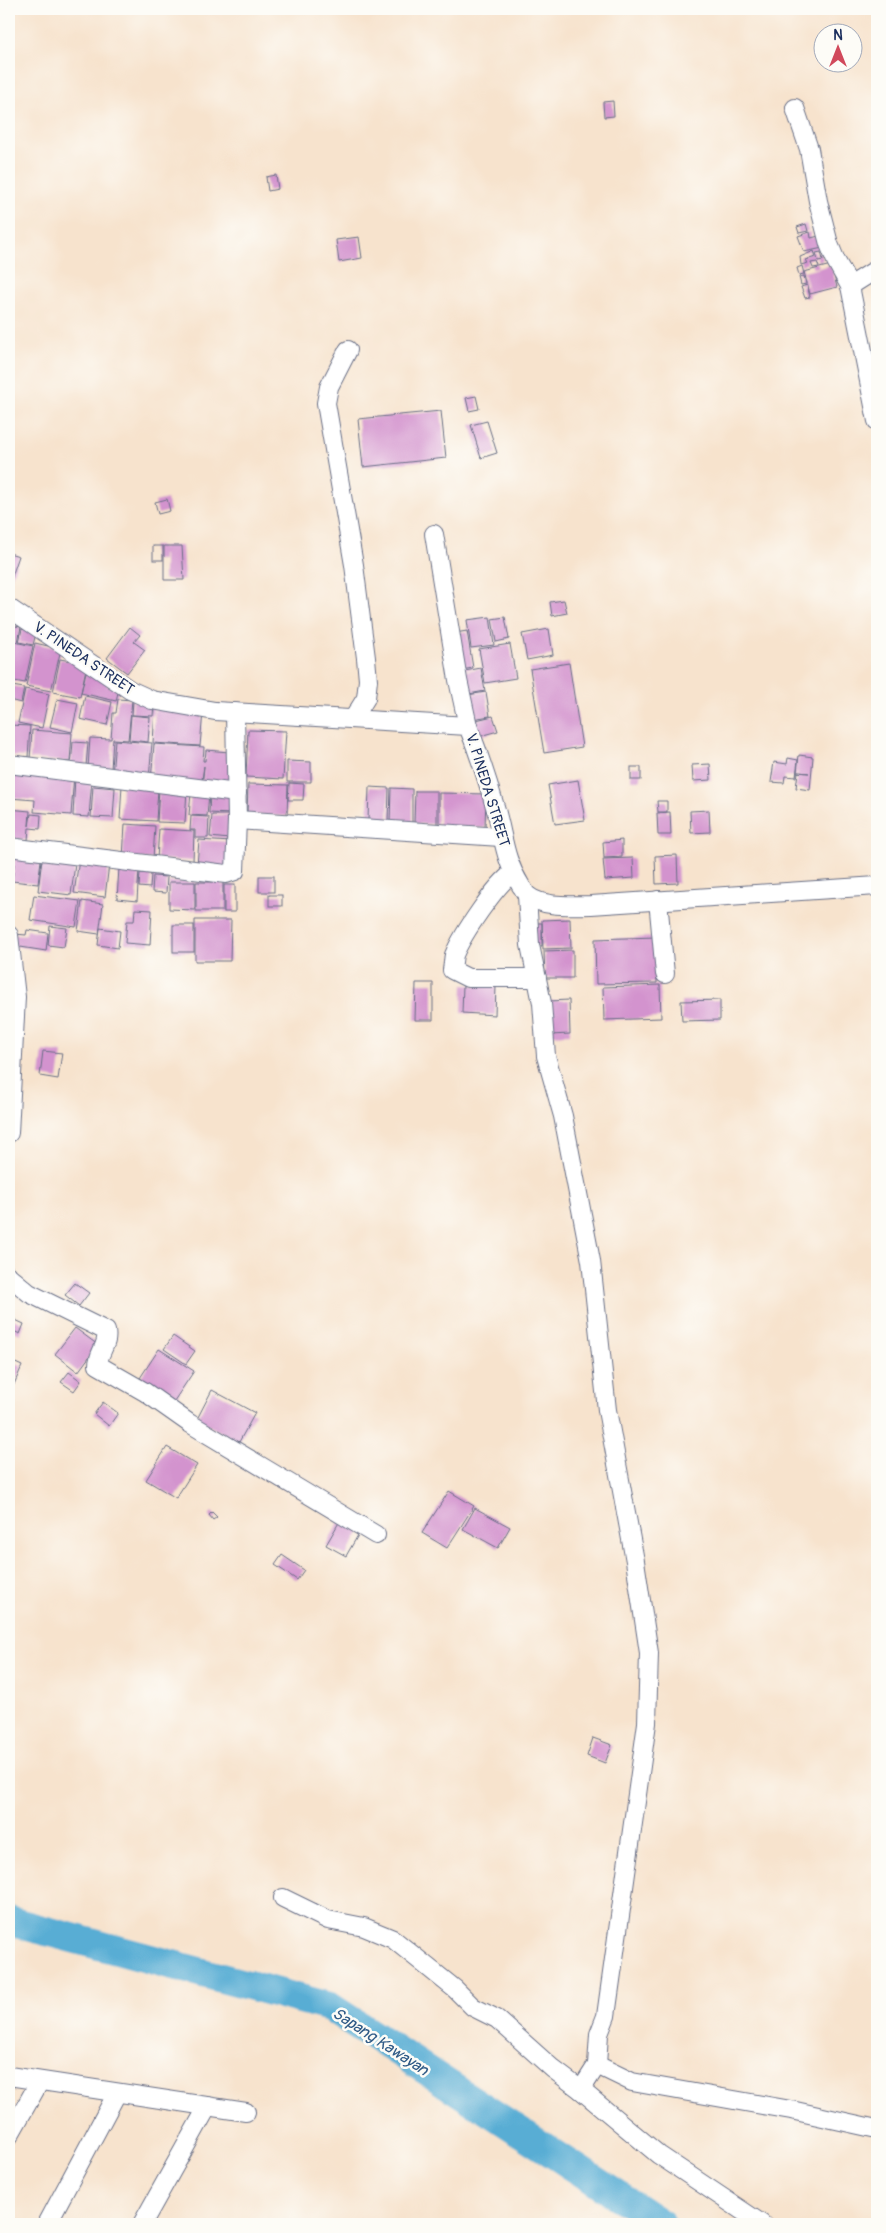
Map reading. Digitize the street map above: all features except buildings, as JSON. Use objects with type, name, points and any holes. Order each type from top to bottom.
[{"type":"street","points":[[795,108],[809,149],[818,201],[829,244],[850,286],[877,422]]},
{"type":"street","points":[[850,286],[877,269]]},
{"type":"street","points":[[348,350],[329,387],[326,403],[354,565],[366,658],[366,698],[353,720]]},
{"type":"street","points":[[434,534],[458,680],[468,726]]},
{"type":"street","name":"V. PINEDA STREET","points":[[9,608],[130,690],[152,700],[197,708],[236,712],[468,726],[495,805],[501,838],[513,873],[527,895]]},
{"type":"street","points":[[9,848],[226,874],[236,870],[236,712]]},
{"type":"street","points":[[9,764],[237,794]]},
{"type":"street","points":[[237,820],[501,838]]},
{"type":"street","points":[[513,873],[506,877],[485,903],[454,955],[452,970],[468,978],[537,978]]},
{"type":"street","points":[[581,2090],[597,2065],[597,2046],[606,2016],[647,1722],[648,1653],[635,1561],[607,1410],[591,1261],[564,1116],[546,1056],[542,1003],[530,945],[527,895],[545,902],[564,905],[877,886]]},
{"type":"street","points":[[658,900],[665,974]]},
{"type":"street","points":[[9,934],[16,998],[9,1133]]},
{"type":"street","points":[[9,1276],[29,1293],[106,1331],[108,1339],[98,1359],[98,1365],[145,1392],[189,1423],[376,1535]]},
{"type":"street","points":[[283,1898],[328,1920],[364,1927],[393,1939],[455,1989],[474,2007],[497,2019],[553,2069],[581,2090],[659,2156],[762,2224]]},
{"type":"street","points":[[597,2065],[632,2082],[791,2110],[877,2129]]},
{"type":"street","points":[[9,2076],[246,2112]]},
{"type":"street","points":[[9,2136],[40,2081]]},
{"type":"street","points":[[47,2224],[117,2092]]},
{"type":"street","points":[[142,2224],[208,2106]]},
{"type":"waterway","name":"Sapang Kawayan","points":[[9,1921],[330,2007],[661,2224]]}]
